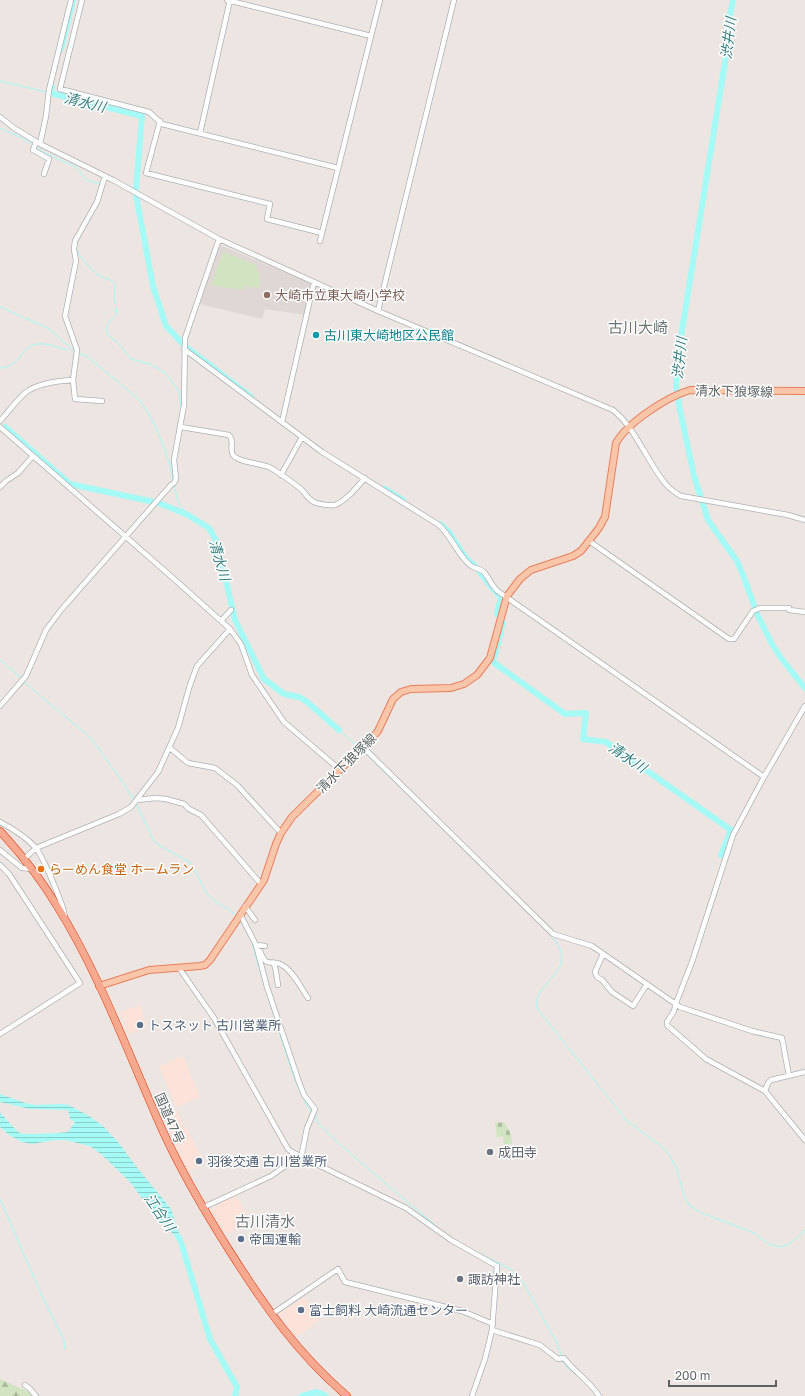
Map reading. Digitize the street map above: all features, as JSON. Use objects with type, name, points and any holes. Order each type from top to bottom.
[{"type":"highway","name":"国道47号","points":[[0,831],[32,869],[57,905],[78,942],[99,986],[167,1141],[202,1208],[272,1314],[310,1362],[346,1396]]},
{"type":"main road","name":"清水下狼塚線","points":[[99,986],[148,970],[200,966],[210,960],[245,906],[264,880],[272,854],[281,833],[295,813],[378,731],[393,699],[401,692],[411,688],[451,688],[464,684],[477,675],[490,658],[506,596],[520,579],[526,573],[577,554],[589,541],[599,528],[604,517],[616,443],[642,416],[678,395],[696,389],[805,391]]},
{"type":"street","points":[[44,174],[49,159],[34,150],[46,116],[49,90],[71,0]]},
{"type":"street","points":[[82,0],[60,89],[150,112],[162,124],[338,168]]},
{"type":"street","points":[[200,133],[229,0],[371,36]]},
{"type":"street","points":[[320,241],[380,0]]},
{"type":"street","points":[[378,311],[454,0]]},
{"type":"street","points":[[0,117],[36,145],[103,181],[219,239],[378,311],[606,407],[618,414],[629,428],[666,485],[681,496],[788,515],[805,520]]},
{"type":"street","points":[[160,121],[146,173],[270,204],[267,219],[322,233]]},
{"type":"street","points":[[102,401],[75,399],[72,380],[77,352],[64,316],[76,261],[73,246],[74,241],[97,202],[103,181]]},
{"type":"street","points":[[0,706],[26,676],[46,630],[61,610],[176,479],[174,460],[184,405],[185,338],[219,239]]},
{"type":"street","points":[[282,422],[314,282]]},
{"type":"street","points":[[184,349],[322,452],[439,525],[471,566],[482,570],[496,589],[764,777]]},
{"type":"street","points":[[0,420],[30,389],[37,386],[72,380]]},
{"type":"street","points":[[0,427],[126,536],[230,629],[240,644],[252,675],[284,722],[340,769]]},
{"type":"street","points":[[181,427],[229,435],[232,440],[232,453],[235,457],[249,463],[267,466],[301,489],[313,502],[333,505],[350,494],[364,478]]},
{"type":"street","points":[[281,475],[302,437]]},
{"type":"street","points":[[0,487],[18,473],[33,456]]},
{"type":"street","points":[[589,541],[729,639],[734,639],[753,611],[758,608],[789,608],[789,610],[805,612]]},
{"type":"street","points":[[222,621],[231,610]]},
{"type":"street","points":[[24,859],[36,848],[119,814],[131,807],[136,802],[158,772],[170,748],[178,728],[188,688],[197,666],[230,629]]},
{"type":"street","points":[[805,706],[733,835],[704,927],[674,1011],[666,1022],[668,1026],[706,1059],[764,1091],[805,1140]]},
{"type":"street","points":[[170,748],[188,763],[215,768],[237,785],[281,833]]},
{"type":"street","points":[[361,749],[553,934],[592,946],[680,1007],[752,1031],[782,1038],[788,1076]]},
{"type":"street","points":[[136,802],[156,798],[166,799],[184,804],[188,809],[201,815],[261,884]]},
{"type":"street","points":[[0,822],[21,834],[36,848],[63,906],[66,921]]},
{"type":"street","points":[[0,850],[22,868],[32,869]]},
{"type":"street","points":[[0,865],[9,874],[80,981],[77,986],[0,1034]]},
{"type":"street","points":[[245,906],[255,920]]},
{"type":"street","points":[[239,916],[266,962],[284,966],[308,998]]},
{"type":"street","points":[[256,945],[265,946]]},
{"type":"street","points":[[256,945],[267,987],[299,1082],[304,1095],[315,1109],[307,1128],[301,1158]]},
{"type":"street","points":[[603,954],[595,975],[605,983],[612,992],[633,1006],[647,984]]},
{"type":"street","points":[[274,963],[278,985]]},
{"type":"street","points":[[179,968],[214,1018],[288,1148],[295,1155],[406,1208],[451,1240],[497,1266],[492,1330],[486,1356],[472,1396]]},
{"type":"street","points":[[764,1091],[770,1082],[805,1072]]},
{"type":"street","points":[[202,1208],[271,1176],[285,1166],[301,1158]]},
{"type":"street","points":[[272,1314],[338,1269],[345,1282],[462,1311],[492,1324]]},
{"type":"street","points":[[492,1330],[540,1346],[558,1359],[564,1358],[571,1367],[591,1385],[599,1396]]},
{"type":"street","points":[[25,1385],[30,1388],[36,1396]]},
{"type":"shaded area","name":"大崎市立東大崎小学校","points":[[220,245],[311,284],[306,315],[265,309],[262,319],[199,304]]},
{"type":"shaded area","points":[[140,1005],[147,1027],[128,1034],[120,1012]]},
{"type":"shaded area","points":[[183,1056],[200,1097],[176,1107],[159,1066]]},
{"type":"shaded area","points":[[176,1110],[205,1163],[188,1172],[162,1116]]},
{"type":"shaded area","points":[[234,1194],[251,1219],[227,1235],[210,1210]]},
{"type":"shaded area","points":[[304,1297],[320,1320],[296,1337],[279,1314]]},
{"type":"green space","points":[[223,252],[256,265],[260,279],[259,288],[244,286],[242,290],[211,285]]},
{"type":"green space","points":[[504,1122],[511,1134],[512,1144],[504,1145],[503,1136],[497,1137],[495,1123]]},
{"type":"green space","points":[[0,1379],[37,1396],[0,1396]]},
{"type":"water","points":[[0,1094],[25,1103],[36,1105],[69,1105],[103,1126],[119,1143],[171,1209],[183,1245],[151,1210],[130,1182],[93,1148],[65,1140],[55,1140],[32,1144],[22,1142],[9,1135],[0,1127],[0,1112],[12,1126],[23,1134],[67,1132],[75,1122],[70,1119],[68,1110],[30,1109],[0,1102]]},
{"type":"waterway","name":"清水川","points":[[61,49],[73,0]]},
{"type":"waterway","name":"渋井川","points":[[733,0],[728,25],[726,56],[676,368],[676,386],[694,476],[708,520],[737,561],[758,616],[772,644],[781,658],[805,688]]},
{"type":"waterway","points":[[0,81],[46,92]]},
{"type":"waterway","name":"清水川","points":[[52,87],[50,93],[142,116],[136,189]]},
{"type":"waterway","points":[[0,128],[33,145]]},
{"type":"waterway","points":[[36,147],[43,152],[76,167],[89,181],[101,184]]},
{"type":"waterway","name":"清水川","points":[[136,195],[153,286],[166,326],[182,343]]},
{"type":"waterway","points":[[77,242],[101,197]]},
{"type":"waterway","points":[[76,247],[82,259],[92,270],[115,284],[114,296],[117,314],[107,325],[107,334],[117,342],[131,359],[150,364],[165,373],[179,391],[181,409],[171,466]]},
{"type":"waterway","points":[[0,307],[48,328],[73,350]]},
{"type":"waterway","points":[[0,368],[7,367],[12,364],[33,345],[46,344],[67,350]]},
{"type":"waterway","name":"清水川","points":[[186,347],[251,397]]},
{"type":"waterway","points":[[79,353],[88,357],[135,396],[147,410],[161,440],[173,480]]},
{"type":"waterway","name":"清水川","points":[[5,427],[70,484],[159,503],[188,515],[209,528],[217,542],[235,620],[264,679],[284,694],[299,697],[306,701],[339,730]]},
{"type":"waterway","points":[[174,486],[179,504],[188,515]]},
{"type":"waterway","name":"清水川","points":[[385,489],[403,500]]},
{"type":"waterway","name":"清水川","points":[[440,524],[448,531],[465,557],[475,566]]},
{"type":"waterway","name":"清水川","points":[[479,571],[501,597],[497,614]]},
{"type":"waterway","name":"清水川","points":[[503,623],[493,662],[565,714],[586,713],[583,739],[606,742],[731,830],[721,855]]},
{"type":"waterway","points":[[0,660],[21,678]]},
{"type":"waterway","points":[[24,682],[91,738],[134,800]]},
{"type":"waterway","points":[[339,730],[359,747]]},
{"type":"waterway","points":[[363,751],[538,922]]},
{"type":"waterway","points":[[136,803],[154,841],[191,863],[207,894],[236,915]]},
{"type":"waterway","points":[[553,938],[561,950],[562,960],[559,969],[540,992],[537,1001],[538,1010],[627,1121],[661,1146],[670,1156],[676,1167],[685,1198],[690,1206],[702,1213],[754,1233],[769,1244],[779,1247],[791,1243],[805,1230]]},
{"type":"waterway","points":[[252,942],[290,1067],[301,1094],[311,1112]]},
{"type":"waterway","points":[[315,1116],[317,1122],[338,1143],[436,1226]]},
{"type":"waterway","points":[[0,1199],[42,1296],[64,1340],[65,1349]]},
{"type":"waterway","points":[[440,1230],[455,1240]]},
{"type":"waterway","name":"江合川","points":[[178,1236],[210,1339],[237,1387],[235,1396]]},
{"type":"waterway","points":[[481,1254],[510,1269],[523,1282],[556,1341],[562,1356]]},
{"type":"waterway","points":[[564,1362],[567,1367],[577,1375]]},
{"type":"waterway","points":[[302,1396],[317,1392],[326,1396]]},
{"type":"place","name":"大崎市立東大崎小学校","points":[[267,295]]},
{"type":"place","name":"古川東大崎地区公民館","points":[[316,335]]},
{"type":"place","name":"らーめん食堂 ホームラン","points":[[41,869]]},
{"type":"place","name":"トスネット 古川営業所","points":[[140,1025]]},
{"type":"place","name":"成田寺","points":[[490,1152]]},
{"type":"place","name":"羽後交通 古川営業所","points":[[199,1161]]},
{"type":"place","name":"帝国運輸","points":[[241,1239]]},
{"type":"place","name":"諏訪神社","points":[[460,1279]]},
{"type":"place","name":"富士飼料 大崎流通センター","points":[[301,1310]]},
{"type":"district","name":"古川大崎","points":[[638,327]]},
{"type":"district","name":"古川清水","points":[[265,1221]]}]
